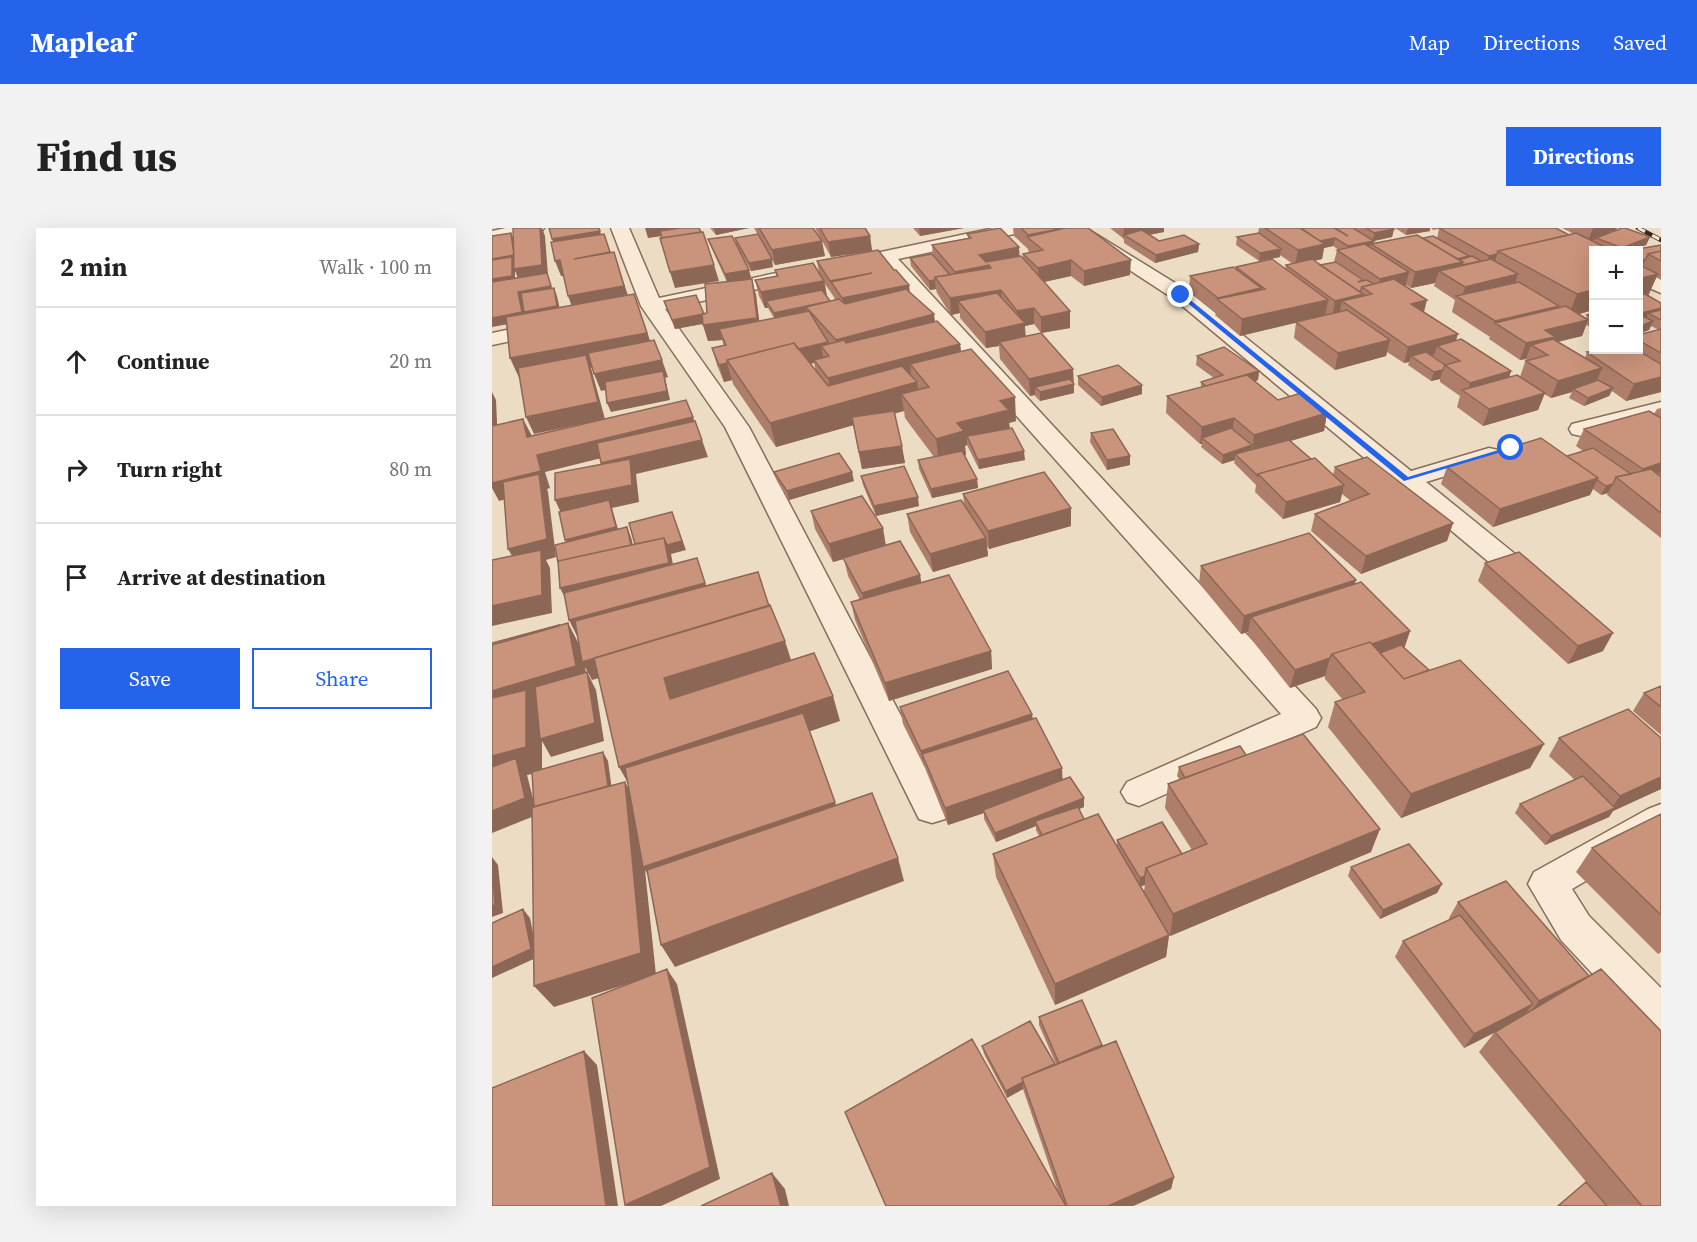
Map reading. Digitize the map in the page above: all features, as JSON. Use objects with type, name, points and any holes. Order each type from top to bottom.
[{"type":"street","points":[[492,236],[535,228]]},
{"type":"street","points":[[620,228],[641,308],[737,427],[932,809]]},
{"type":"street","points":[[850,264],[1019,228]]},
{"type":"street","points":[[1074,228],[1181,295],[1554,601]]},
{"type":"street","points":[[885,256],[1304,718],[1139,792]]},
{"type":"street","points":[[641,308],[815,271]]},
{"type":"street","points":[[1643,277],[1661,286]]},
{"type":"street","points":[[492,339],[572,323]]},
{"type":"street","points":[[1581,429],[1661,409]]},
{"type":"street","points":[[1407,480],[1511,448]]},
{"type":"street","points":[[1661,819],[1547,884],[1575,928],[1661,1017]]},
{"type":"building","points":[[513,228],[540,228],[542,265],[514,269]]},
{"type":"building","points":[[549,228],[599,228],[600,231],[552,239]]},
{"type":"building","points":[[699,228],[701,232],[662,238],[660,231]]},
{"type":"building","points":[[759,228],[813,228],[822,241],[772,250]]},
{"type":"building","points":[[820,228],[865,228],[870,236],[828,242]]},
{"type":"building","points":[[1000,228],[1019,247],[979,255],[986,262],[1021,256],[1070,311],[1041,317],[1034,308],[1017,311],[1001,290],[950,298],[935,277],[991,268],[989,265],[955,272],[932,245],[971,238],[967,234]]},
{"type":"building","points":[[1021,228],[1064,228],[1028,235]]},
{"type":"building","points":[[1065,228],[1088,228],[1131,260],[1084,271],[1071,260],[1038,268],[1023,254],[1043,250],[1027,237]]},
{"type":"building","points":[[1265,228],[1300,228],[1325,244],[1298,250]]},
{"type":"building","points":[[1301,228],[1334,228],[1348,236],[1335,228],[1353,228],[1374,241],[1348,246],[1335,238],[1320,241]]},
{"type":"building","points":[[1366,228],[1392,228],[1394,229],[1374,233]]},
{"type":"building","points":[[1439,228],[1556,228],[1569,235],[1498,251],[1497,254],[1489,256]]},
{"type":"building","points":[[1622,228],[1650,237],[1627,246],[1617,246],[1596,238]]},
{"type":"building","points":[[1142,230],[1159,241],[1184,235],[1199,244],[1156,255],[1124,235]]},
{"type":"building","points":[[703,232],[714,265],[670,272],[660,238]]},
{"type":"building","points":[[511,233],[514,255],[492,259],[492,236]]},
{"type":"building","points":[[1259,233],[1281,249],[1260,253],[1237,237]]},
{"type":"building","points":[[1576,233],[1603,246],[1589,246],[1589,291],[1577,294],[1498,251]]},
{"type":"building","points":[[604,234],[610,252],[574,259],[614,252],[624,286],[568,296],[560,260],[555,261],[551,242]]},
{"type":"building","points":[[758,234],[772,259],[749,263],[735,238]]},
{"type":"building","points":[[1417,235],[1463,262],[1415,272],[1371,244]]},
{"type":"building","points":[[732,236],[749,270],[725,274],[708,239]]},
{"type":"building","points":[[1433,236],[1469,256],[1457,259],[1423,238]]},
{"type":"building","points":[[1365,244],[1409,272],[1380,279],[1337,250]]},
{"type":"building","points":[[1661,245],[1661,251],[1648,254],[1643,260],[1643,248]]},
{"type":"building","points":[[878,250],[909,285],[842,298],[831,282],[872,273],[830,281],[817,261]]},
{"type":"building","points":[[1661,251],[1661,261],[1648,254]]},
{"type":"building","points":[[932,254],[950,275],[935,277],[935,280],[929,281],[910,258]]},
{"type":"building","points":[[1472,256],[1481,261],[1462,265],[1463,262],[1459,260]]},
{"type":"building","points":[[512,257],[512,276],[492,279],[492,260]]},
{"type":"building","points":[[1272,259],[1328,300],[1242,319],[1217,299],[1265,289],[1236,267]]},
{"type":"building","points":[[1312,259],[1363,294],[1335,301],[1286,265]]},
{"type":"building","points":[[1491,259],[1518,274],[1465,287],[1439,271]]},
{"type":"building","points":[[1336,262],[1363,280],[1358,282],[1367,280],[1373,284],[1362,287],[1360,292],[1320,265]]},
{"type":"building","points":[[813,263],[824,281],[761,292],[755,280],[778,276],[775,270]]},
{"type":"building","points":[[1643,266],[1658,274],[1643,278]]},
{"type":"building","points":[[1233,267],[1261,288],[1218,298],[1190,276]]},
{"type":"building","points":[[547,273],[551,286],[518,292],[522,312],[492,318],[492,282]]},
{"type":"building","points":[[752,279],[757,318],[703,325],[702,314],[707,313],[705,284]]},
{"type":"building","points":[[1394,279],[1427,300],[1411,304],[1458,334],[1408,347],[1342,301],[1372,294],[1362,287]]},
{"type":"building","points":[[1519,282],[1559,306],[1495,321],[1456,296]]},
{"type":"building","points":[[554,288],[557,306],[524,312],[521,293]]},
{"type":"building","points":[[906,289],[934,314],[836,340],[806,307],[839,299],[845,304]]},
{"type":"building","points":[[822,290],[830,301],[774,313],[766,301]]},
{"type":"building","points":[[997,293],[1025,323],[985,332],[958,301]]},
{"type":"building","points":[[634,294],[647,333],[510,358],[506,317]]},
{"type":"building","points":[[1643,294],[1661,303],[1661,308],[1643,313]]},
{"type":"building","points":[[696,295],[704,314],[672,320],[664,301]]},
{"type":"building","points":[[1566,306],[1588,320],[1545,330],[1555,337],[1526,343],[1495,323]]},
{"type":"building","points":[[1347,310],[1390,340],[1338,353],[1296,322]]},
{"type":"building","points":[[1661,310],[1661,320],[1648,313]]},
{"type":"building","points":[[809,311],[828,342],[798,349],[794,343],[727,360],[727,363],[719,365],[712,348],[726,345],[719,329]]},
{"type":"building","points":[[1643,316],[1653,321],[1643,325]]},
{"type":"building","points":[[937,321],[960,344],[828,378],[814,360],[829,356],[821,346],[844,340],[846,343]]},
{"type":"building","points":[[1661,329],[1661,353],[1643,343],[1643,334]]},
{"type":"building","points":[[1041,333],[1073,369],[1029,379],[999,342]]},
{"type":"building","points":[[1461,339],[1511,371],[1470,383],[1445,365],[1460,361],[1437,346]]},
{"type":"building","points":[[1553,339],[1602,368],[1558,381],[1526,361],[1548,355],[1531,345]]},
{"type":"building","points":[[654,340],[662,360],[594,374],[588,353]]},
{"type":"building","points":[[794,343],[828,386],[902,366],[917,382],[770,423],[727,360]]},
{"type":"building","points":[[1224,347],[1259,371],[1206,386],[1201,382],[1223,375],[1197,356]]},
{"type":"building","points":[[971,349],[1015,397],[1000,401],[1009,410],[957,423],[964,431],[936,439],[901,394],[929,387],[910,364]]},
{"type":"building","points":[[1426,352],[1445,365],[1443,370],[1434,372],[1411,356]]},
{"type":"building","points":[[1590,354],[1643,354],[1661,364],[1661,377],[1634,384]]},
{"type":"building","points":[[586,355],[598,402],[526,417],[518,368]]},
{"type":"building","points":[[1118,365],[1142,385],[1102,397],[1078,376]]},
{"type":"building","points":[[663,371],[667,391],[607,403],[605,382]]},
{"type":"building","points":[[1247,375],[1278,400],[1301,393],[1327,413],[1254,435],[1234,418],[1202,427],[1167,396]]},
{"type":"building","points":[[1517,375],[1545,393],[1489,409],[1462,390]]},
{"type":"building","points":[[1070,379],[1074,384],[1040,392],[1035,387]]},
{"type":"building","points":[[1598,380],[1613,388],[1588,398],[1573,389]]},
{"type":"building","points":[[686,400],[693,417],[537,455],[541,471],[492,483],[492,426],[523,419],[527,437]]},
{"type":"building","points":[[894,411],[902,446],[859,452],[852,417]]},
{"type":"building","points":[[1649,411],[1661,418],[1661,463],[1643,469],[1584,429]]},
{"type":"building","points":[[695,421],[702,440],[601,463],[597,443]]},
{"type":"building","points":[[1012,428],[1024,451],[978,460],[967,436]]},
{"type":"building","points":[[1231,428],[1252,445],[1223,455],[1202,438]]},
{"type":"building","points":[[1113,429],[1130,456],[1107,460],[1091,433]]},
{"type":"building","points":[[1541,438],[1598,478],[1500,509],[1447,467]]},
{"type":"building","points":[[1289,440],[1311,459],[1258,474],[1258,476],[1235,454]]},
{"type":"building","points":[[1593,448],[1631,474],[1616,477],[1613,484],[1606,486],[1567,456]]},
{"type":"building","points":[[962,451],[977,479],[931,489],[918,460]]},
{"type":"building","points":[[839,453],[852,472],[787,491],[774,472]]},
{"type":"building","points":[[1367,457],[1453,523],[1366,556],[1315,514],[1369,494],[1335,467]]},
{"type":"building","points":[[1315,458],[1344,485],[1286,502],[1258,474]]},
{"type":"building","points":[[630,459],[632,485],[555,500],[555,473]]},
{"type":"building","points":[[904,466],[918,497],[874,506],[861,476]]},
{"type":"building","points":[[1651,469],[1661,477],[1661,513],[1616,477]]},
{"type":"building","points":[[1044,472],[1071,508],[988,531],[963,494]]},
{"type":"building","points":[[539,474],[547,539],[508,549],[503,482]]},
{"type":"building","points":[[862,496],[883,528],[829,544],[811,511]]},
{"type":"building","points":[[609,500],[616,527],[565,540],[559,512]]},
{"type":"building","points":[[961,500],[986,538],[930,554],[907,514]]},
{"type":"building","points":[[672,512],[682,541],[667,545],[664,538],[635,544],[629,523]]},
{"type":"building","points":[[627,527],[631,545],[558,561],[558,563],[555,545]]},
{"type":"building","points":[[1309,533],[1356,580],[1244,616],[1201,566]]},
{"type":"building","points":[[664,538],[669,563],[560,588],[558,561]]},
{"type":"building","points":[[900,541],[920,575],[862,593],[843,558]]},
{"type":"building","points":[[541,550],[542,595],[492,606],[492,560]]},
{"type":"building","points":[[1519,552],[1613,633],[1578,646],[1485,563]]},
{"type":"building","points":[[697,558],[705,583],[569,620],[564,593]]},
{"type":"building","points":[[758,572],[769,606],[582,662],[575,621]]},
{"type":"building","points":[[949,575],[991,651],[885,683],[851,602]]},
{"type":"building","points":[[1361,582],[1410,631],[1332,654],[1330,658],[1295,670],[1251,617]]},
{"type":"building","points":[[770,605],[785,641],[664,678],[670,699],[814,653],[833,696],[619,767],[594,658]]},
{"type":"building","points":[[568,623],[576,666],[492,691],[492,645]]},
{"type":"building","points":[[559,626],[492,645],[492,643]]},
{"type":"building","points":[[1370,642],[1404,679],[1460,660],[1544,744],[1411,794],[1335,702],[1365,692],[1332,654]]},
{"type":"building","points":[[1401,645],[1429,670],[1404,679],[1380,653]]},
{"type":"building","points":[[1008,671],[1032,714],[921,751],[900,707]]},
{"type":"building","points":[[587,672],[595,723],[540,739],[535,687]]},
{"type":"building","points":[[1661,686],[1661,707],[1644,693]]},
{"type":"building","points":[[526,690],[526,747],[492,756],[492,698]]},
{"type":"building","points":[[1628,709],[1661,738],[1661,777],[1620,796],[1559,738]]},
{"type":"building","points":[[803,713],[835,802],[643,867],[625,768]]},
{"type":"building","points":[[1036,718],[1062,768],[945,808],[922,754]]},
{"type":"building","points":[[1303,734],[1380,829],[1173,914],[1146,868],[1207,844],[1168,784]]},
{"type":"building","points":[[1240,746],[1246,755],[1185,778],[1179,767]]},
{"type":"building","points":[[603,752],[608,786],[534,807],[532,772]]},
{"type":"building","points":[[516,758],[525,798],[492,811],[492,767]]},
{"type":"building","points":[[1583,776],[1615,808],[1551,836],[1520,804]]},
{"type":"building","points":[[1070,777],[1084,798],[995,833],[983,810]]},
{"type":"building","points":[[625,782],[641,953],[534,986],[532,807]]},
{"type":"building","points":[[872,793],[898,858],[661,945],[647,870]]},
{"type":"building","points":[[1078,807],[1084,819],[1042,835],[1035,821]]},
{"type":"building","points":[[1098,814],[1169,935],[1055,984],[993,854]]},
{"type":"building","points":[[1661,814],[1661,915],[1592,848]]},
{"type":"building","points":[[1162,822],[1182,854],[1146,868],[1145,876],[1140,878],[1117,840]]},
{"type":"building","points":[[1409,844],[1442,884],[1383,910],[1351,867]]},
{"type":"building","points":[[492,866],[495,905],[492,906]]},
{"type":"building","points":[[1506,881],[1589,976],[1539,1001],[1458,902]]},
{"type":"building","points":[[523,909],[531,949],[492,967],[492,923]]},
{"type":"building","points":[[1460,915],[1533,1004],[1474,1034],[1403,941]]},
{"type":"building","points":[[667,969],[710,1167],[625,1205],[592,998]]},
{"type":"building","points":[[1601,969],[1661,1031],[1661,1206],[1642,1206],[1495,1032]]},
{"type":"building","points":[[1082,1000],[1102,1045],[1059,1063],[1039,1017]]},
{"type":"building","points":[[1030,1021],[1055,1064],[1022,1078],[1023,1082],[1006,1091],[982,1046]]},
{"type":"building","points":[[972,1039],[1066,1206],[886,1206],[845,1112]]},
{"type":"building","points":[[1116,1041],[1174,1177],[1108,1206],[1067,1206],[1022,1078]]},
{"type":"building","points":[[584,1051],[606,1206],[492,1206],[492,1088]]},
{"type":"building","points":[[772,1173],[781,1206],[701,1206]]},
{"type":"building","points":[[1586,1182],[1607,1206],[1558,1206]]},
{"type":"railway","points":[[1638,228],[1661,240]]},
{"type":"route","points":[[1181,295],[1407,480],[1511,448]]}]
